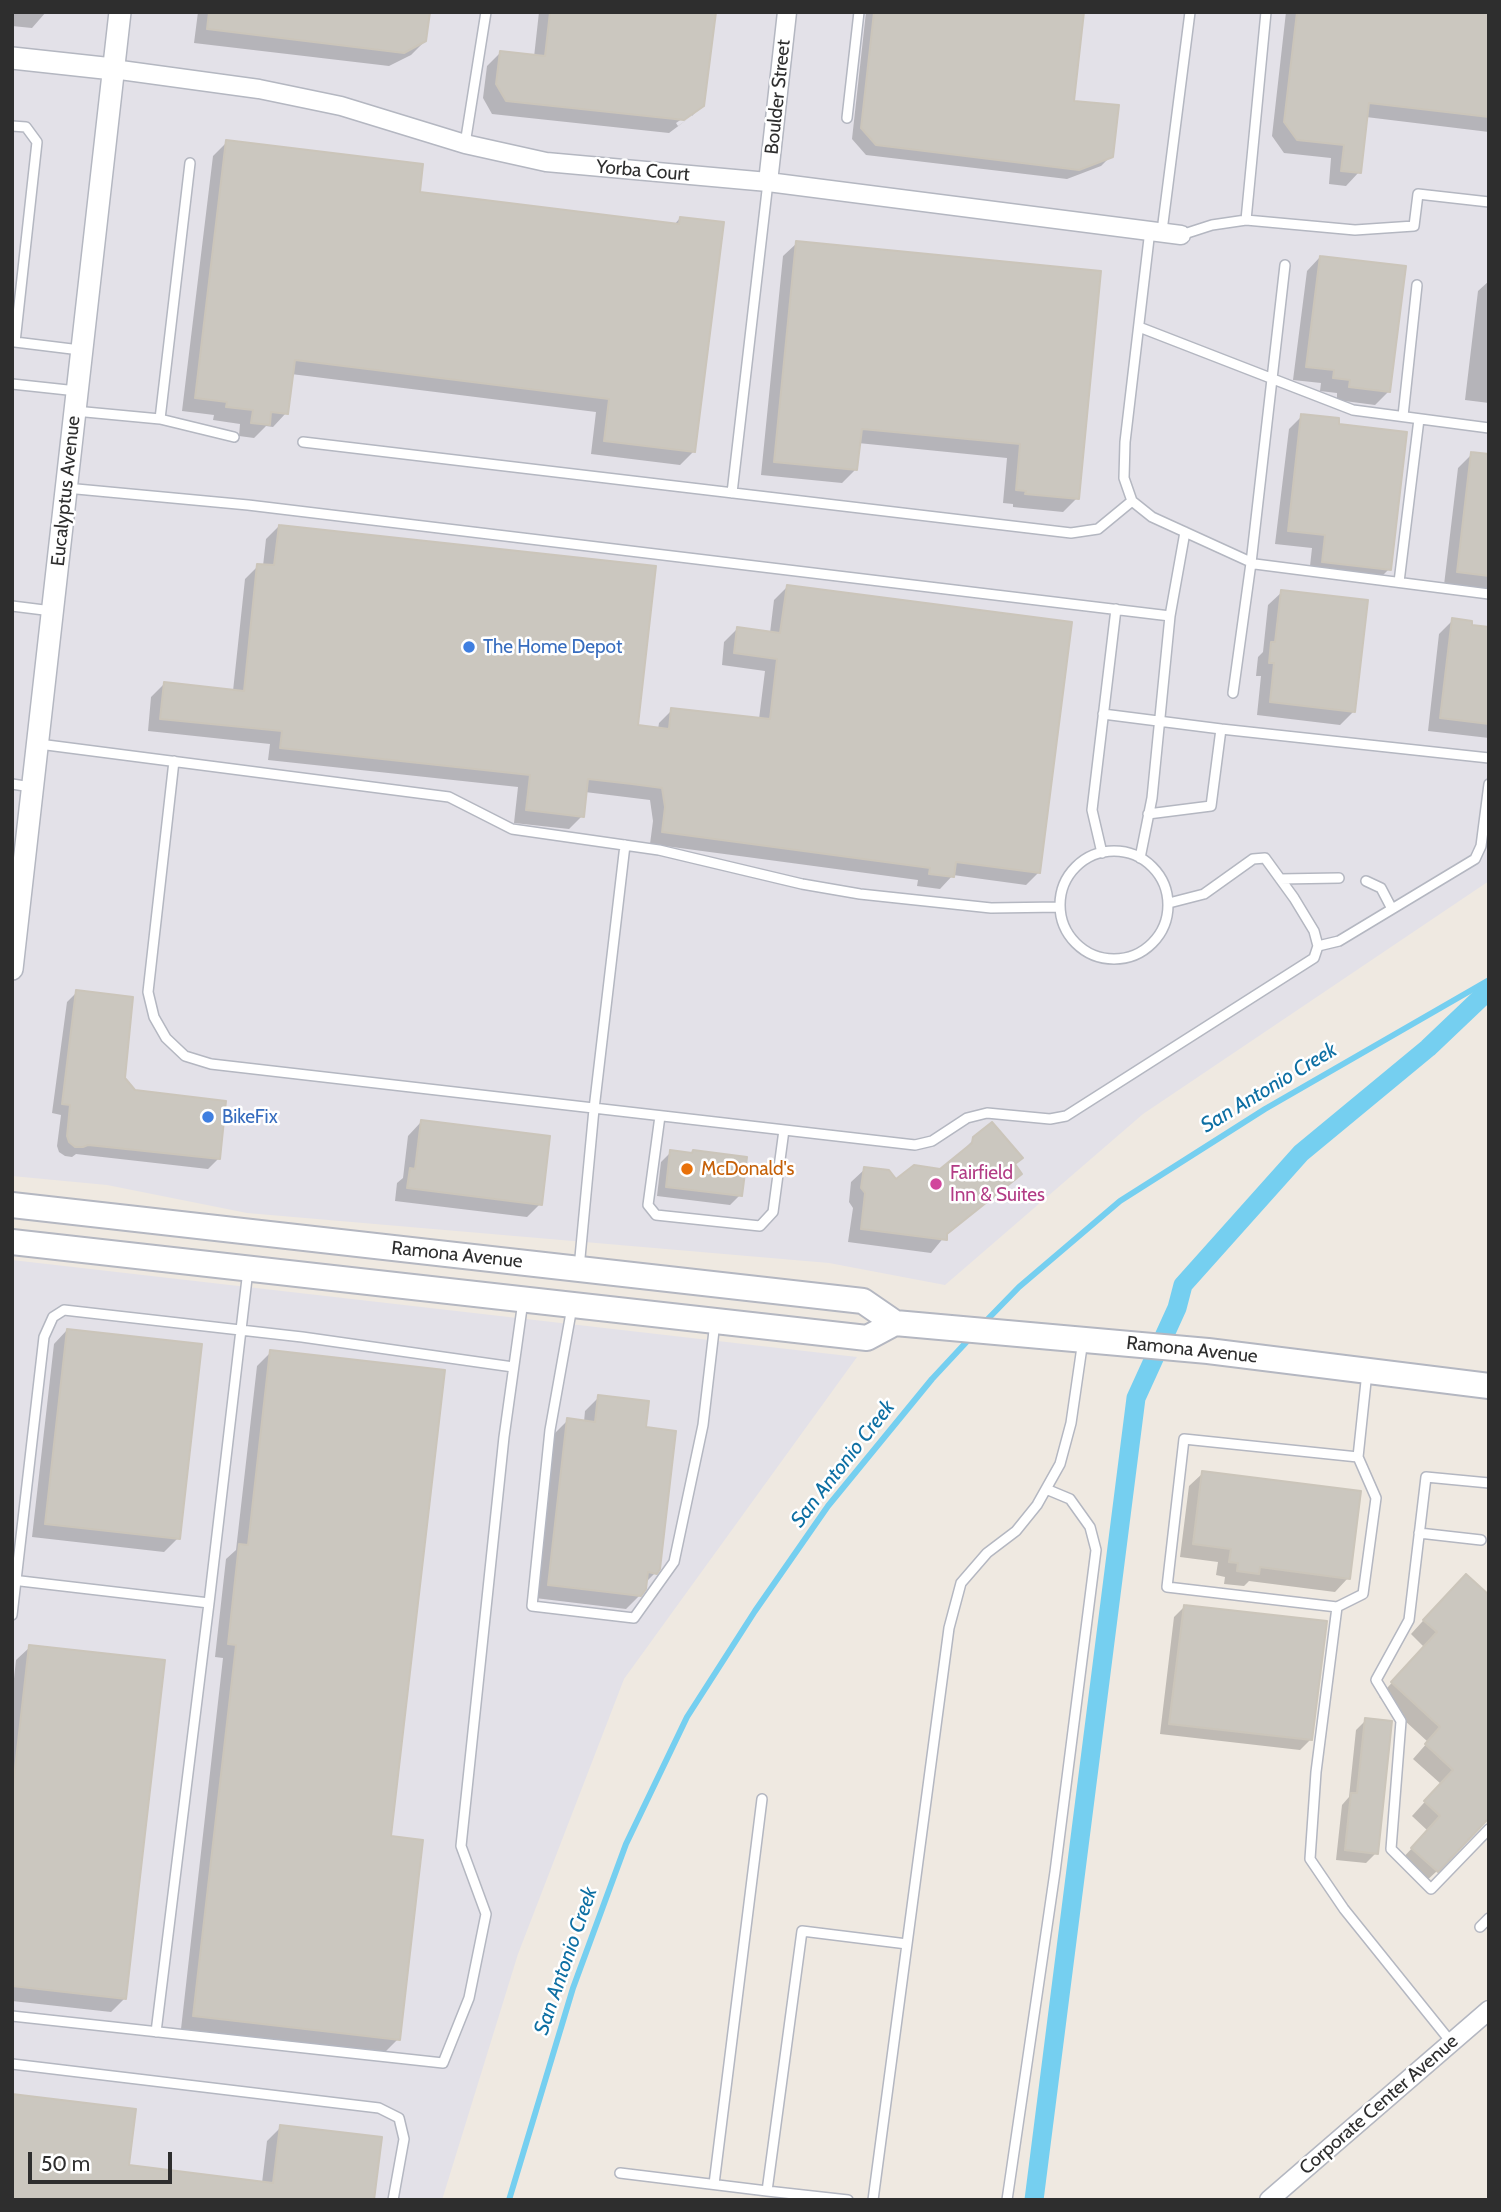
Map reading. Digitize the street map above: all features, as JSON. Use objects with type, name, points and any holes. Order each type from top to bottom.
[{"type":"main road","name":"Ramona Avenue","points":[[12,1205],[863,1301],[895,1322],[1208,1351],[1489,1386]]},
{"type":"main road","name":"Ramona Avenue","points":[[12,1242],[867,1338],[895,1322]]},
{"type":"main road","points":[[573,1305],[579,1269]]},
{"type":"street","name":"Eucalyptus Avenue","points":[[12,969],[22,785],[37,744],[120,12]]},
{"type":"street","name":"Boulder Street","points":[[768,183],[787,12]]},
{"type":"street","points":[[12,58],[113,69]]},
{"type":"street","name":"Yorba Court","points":[[113,69],[259,89],[328,103],[465,145],[546,162],[768,183],[1181,234]]},
{"type":"street","name":"Corporate Center Avenue","points":[[1269,2200],[1489,2010]]},
{"type":"lane","points":[[465,145],[486,12]]},
{"type":"lane","points":[[847,118],[859,12]]},
{"type":"lane","points":[[1190,12],[1139,327],[1125,442],[1124,478],[1132,501],[1152,517],[1251,562],[1489,594]]},
{"type":"lane","points":[[1246,220],[1266,12]]},
{"type":"lane","points":[[12,126],[26,127],[37,142],[14,342],[82,350]]},
{"type":"lane","points":[[160,419],[190,163]]},
{"type":"lane","points":[[732,493],[768,183]]},
{"type":"lane","points":[[1181,234],[1212,225],[1246,220],[1355,230],[1414,226],[1418,194],[1489,202]]},
{"type":"lane","points":[[1233,693],[1285,265]]},
{"type":"lane","points":[[1403,416],[1417,285]]},
{"type":"lane","points":[[1139,327],[1353,410],[1489,428]]},
{"type":"lane","points":[[12,384],[233,437]]},
{"type":"lane","points":[[1399,582],[1419,419]]},
{"type":"lane","points":[[303,442],[1071,533],[1098,529],[1132,501]]},
{"type":"lane","points":[[66,488],[248,505],[1170,616]]},
{"type":"lane","points":[[1140,858],[1149,814],[1170,616],[1185,532]]},
{"type":"lane","points":[[12,606],[52,611]]},
{"type":"lane","points":[[1101,853],[1092,810],[1115,609]]},
{"type":"lane","points":[[1103,714],[1489,758]]},
{"type":"lane","points":[[1149,814],[1212,806],[1221,729]]},
{"type":"lane","points":[[37,744],[449,797],[512,829],[659,850],[860,894],[991,908],[1060,907]]},
{"type":"lane","points":[[174,761],[149,992],[154,1017],[166,1038],[185,1056],[211,1064],[915,1145],[932,1142],[967,1118],[987,1113],[1050,1119],[1066,1116],[1314,958],[1318,946],[1314,931],[1265,858],[1253,859],[1204,894],[1169,903]]},
{"type":"lane","points":[[1318,946],[1339,941],[1475,859],[1481,846],[1489,784]]},
{"type":"lane","points":[[579,1269],[594,1109],[625,845]]},
{"type":"lane","points":[[1112,850],[1140,858],[1152,865],[1164,882],[1169,903],[1166,924],[1154,942],[1137,955],[1116,960],[1096,956],[1077,945],[1065,928],[1060,907],[1063,886],[1074,868],[1092,855],[1112,850]]},
{"type":"lane","points":[[1280,879],[1339,878]]},
{"type":"lane","points":[[1366,881],[1381,888],[1392,909]]},
{"type":"lane","points":[[660,1116],[648,1205],[656,1215],[760,1226],[773,1213],[784,1130]]},
{"type":"lane","points":[[156,2032],[248,1269]]},
{"type":"lane","points":[[12,2017],[443,2063],[468,1998],[486,1914],[461,1846],[502,1450],[523,1300]]},
{"type":"lane","points":[[573,1305],[550,1430],[532,1606],[634,1618],[674,1562],[704,1425],[716,1321]]},
{"type":"lane","points":[[12,1615],[44,1337],[53,1317],[64,1310],[240,1330],[513,1367]]},
{"type":"lane","points":[[873,2200],[949,1628],[961,1584],[987,1553],[1016,1531],[1037,1505],[1060,1464],[1071,1423],[1072,1337]]},
{"type":"lane","points":[[1359,1457],[1184,1439],[1167,1587],[1337,1607],[1363,1594],[1376,1498],[1359,1457],[1367,1371]]},
{"type":"lane","points":[[1489,1483],[1426,1477],[1409,1620],[1376,1680],[1401,1721],[1391,1849],[1431,1889],[1489,1829]]},
{"type":"lane","points":[[1007,2200],[1055,1872],[1097,1550],[1090,1527],[1070,1499],[1046,1489]]},
{"type":"lane","points":[[1419,1533],[1481,1540]]},
{"type":"lane","points":[[14,1581],[209,1603]]},
{"type":"lane","points":[[1337,1607],[1315,1784],[1310,1859],[1345,1909],[1451,2042]]},
{"type":"lane","points":[[714,2184],[762,1799]]},
{"type":"lane","points":[[1480,1927],[1489,1918]]},
{"type":"lane","points":[[767,2191],[802,1931],[907,1944]]},
{"type":"lane","points":[[12,2064],[379,2108],[399,2118],[404,2139],[393,2200]]},
{"type":"lane","points":[[620,2172],[848,2200]]},
{"type":"shaded area","points":[[12,12],[1489,12],[1489,881],[1143,1114],[945,1285],[829,1263],[247,1213],[107,1185],[12,1176]]},
{"type":"shaded area","points":[[12,1260],[857,1357],[624,1679],[518,1954],[442,2200],[12,2200]]},
{"type":"building","points":[[209,12],[430,12],[426,41],[404,53],[207,29]]},
{"type":"building","points":[[550,12],[716,12],[704,106],[684,120],[506,101],[496,84],[500,51],[545,56]]},
{"type":"building","points":[[874,12],[1084,12],[1074,101],[1119,105],[1113,157],[1079,170],[876,145],[861,128]]},
{"type":"building","points":[[1297,12],[1489,12],[1489,117],[1369,103],[1361,173],[1341,171],[1344,145],[1297,140],[1284,122]]},
{"type":"building","points":[[226,140],[423,164],[420,192],[679,224],[680,217],[724,222],[695,452],[604,441],[609,399],[295,360],[288,414],[271,412],[270,425],[251,423],[253,410],[226,407],[227,402],[195,398]]},
{"type":"building","points":[[796,241],[1101,271],[1079,499],[1025,494],[1026,491],[1016,490],[1020,444],[862,429],[857,470],[774,462]]},
{"type":"building","points":[[1320,256],[1406,266],[1390,392],[1349,387],[1350,380],[1333,378],[1334,370],[1306,367]]},
{"type":"building","points":[[1301,414],[1339,418],[1339,424],[1407,432],[1391,570],[1322,562],[1325,535],[1288,531]]},
{"type":"building","points":[[1471,452],[1489,454],[1489,576],[1457,572]]},
{"type":"building","points":[[279,525],[656,566],[638,725],[669,729],[671,708],[770,719],[777,659],[734,653],[737,627],[780,633],[787,585],[1072,622],[1040,873],[956,862],[954,877],[929,874],[930,868],[662,832],[665,807],[662,788],[632,784],[588,779],[584,817],[526,810],[530,775],[280,748],[282,731],[160,719],[164,682],[244,691],[257,564],[274,565]]},
{"type":"building","points":[[1281,590],[1368,600],[1355,712],[1270,702],[1274,663],[1269,663],[1271,642],[1275,642]]},
{"type":"building","points":[[1452,618],[1489,627],[1489,724],[1440,718]]},
{"type":"building","points":[[76,990],[133,997],[125,1078],[135,1090],[226,1101],[220,1159],[88,1145],[75,1147],[69,1142],[67,1136],[70,1105],[62,1104]]},
{"type":"building","points":[[421,1120],[550,1136],[542,1205],[407,1188],[410,1168],[415,1169]]},
{"type":"building","name":"Fairfield Inn & Suites","points":[[992,1122],[1023,1158],[1015,1164],[1022,1174],[947,1234],[947,1240],[861,1229],[865,1193],[861,1188],[864,1167],[889,1170],[896,1179],[914,1165],[940,1169],[972,1143],[973,1137]]},
{"type":"building","points":[[670,1150],[747,1157],[742,1196],[666,1187]]},
{"type":"building","points":[[67,1329],[202,1344],[180,1539],[45,1524]]},
{"type":"building","points":[[270,1350],[445,1370],[391,1836],[423,1840],[400,2040],[193,2016],[236,1645],[228,1644],[239,1544],[248,1545]]},
{"type":"building","points":[[598,1395],[649,1401],[646,1427],[676,1431],[660,1569],[657,1574],[648,1572],[646,1589],[641,1596],[548,1585],[567,1418],[595,1422]]},
{"type":"building","points":[[1202,1471],[1361,1491],[1350,1579],[1260,1567],[1259,1574],[1237,1571],[1238,1563],[1229,1562],[1231,1549],[1193,1544]]},
{"type":"building","points":[[1466,1574],[1489,1595],[1489,1818],[1438,1872],[1411,1848],[1440,1816],[1424,1801],[1453,1770],[1425,1744],[1440,1727],[1391,1682],[1437,1632],[1423,1620]]},
{"type":"building","points":[[1184,1605],[1327,1621],[1312,1740],[1169,1724]]},
{"type":"building","points":[[29,1645],[165,1660],[126,1999],[12,1986],[12,1795]]},
{"type":"building","points":[[1365,1718],[1392,1721],[1378,1854],[1345,1850],[1351,1793],[1357,1793]]},
{"type":"building","points":[[12,2094],[136,2109],[129,2165],[273,2183],[280,2125],[382,2137],[374,2200],[12,2200]]},
{"type":"waterway","name":"San Antonio Creek","points":[[984,1323],[1019,1287],[1120,1201],[1265,1109],[1489,980]]},
{"type":"waterway","points":[[1034,2200],[1136,1398],[1177,1308],[1183,1285],[1301,1153],[1428,1048],[1489,990]]},
{"type":"waterway","name":"San Antonio Creek","points":[[509,2200],[573,1988],[626,1844],[687,1717],[755,1611],[828,1506],[932,1379],[972,1336]]},
{"type":"place","name":"The Home Depot","points":[[469,647]]},
{"type":"place","name":"BikeFix","points":[[208,1117]]},
{"type":"place","name":"McDonald's","points":[[687,1169]]},
{"type":"place","name":"Fairfield Inn & Suites","points":[[936,1184]]}]
